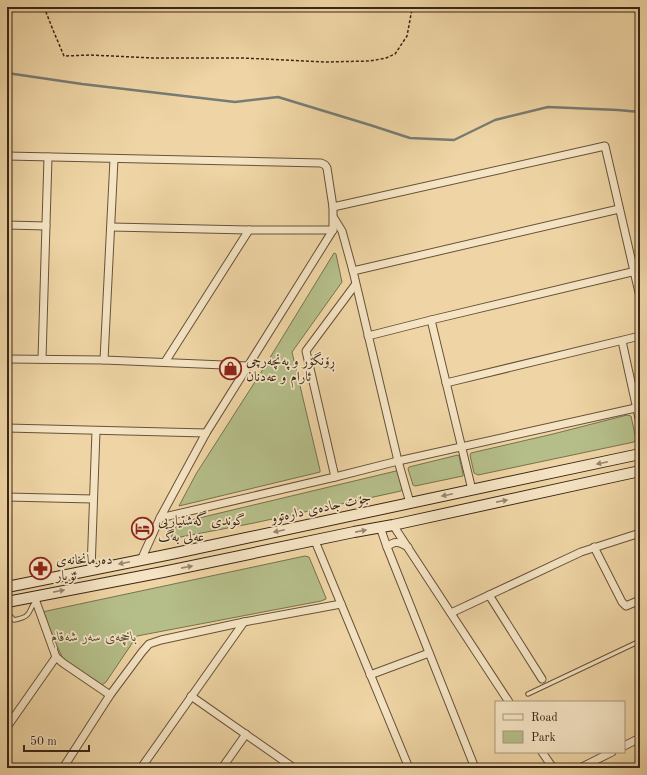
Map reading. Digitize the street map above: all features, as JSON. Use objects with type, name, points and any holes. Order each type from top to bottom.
[{"type":"main road","name":"جۆت جادەی دارەتوو","points":[[7,587],[640,454]]},
{"type":"main road","points":[[7,602],[35,598],[394,525],[640,471]]},
{"type":"main road","points":[[306,525],[312,541]]},
{"type":"street","points":[[333,207],[605,146],[619,209],[637,271],[640,297]]},
{"type":"street","points":[[7,156],[321,163],[327,168],[333,207],[333,230],[206,433],[160,518],[141,560]]},
{"type":"street","points":[[42,360],[48,157]]},
{"type":"street","points":[[104,360],[114,159]]},
{"type":"street","points":[[353,271],[619,209]]},
{"type":"street","points":[[334,218],[342,231],[353,271],[355,285],[398,461],[410,503]]},
{"type":"street","points":[[7,225],[46,226]]},
{"type":"street","points":[[111,227],[333,230]]},
{"type":"street","points":[[165,362],[249,230]]},
{"type":"street","points":[[368,336],[637,271]]},
{"type":"street","points":[[336,477],[306,351],[355,285]]},
{"type":"street","points":[[431,320],[472,490]]},
{"type":"street","points":[[446,383],[640,336]]},
{"type":"street","points":[[622,341],[638,407],[640,423]]},
{"type":"street","points":[[7,359],[104,360],[248,366]]},
{"type":"street","points":[[160,518],[398,461],[638,407]]},
{"type":"street","points":[[7,428],[206,433]]},
{"type":"street","points":[[90,570],[96,431]]},
{"type":"street","points":[[7,497],[93,499]]},
{"type":"street","points":[[394,525],[508,701]]},
{"type":"street","points":[[380,527],[475,768]]},
{"type":"street","points":[[451,613],[581,552],[640,533]]},
{"type":"street","points":[[312,541],[341,604],[409,768]]},
{"type":"street","points":[[387,547],[392,543],[397,542],[408,547]]},
{"type":"street","points":[[594,547],[622,602],[626,606],[640,600]]},
{"type":"street","points":[[489,595],[542,679]]},
{"type":"street","points":[[35,598],[56,657],[110,695]]},
{"type":"street","points":[[62,768],[110,695],[149,644],[244,622],[341,604]]},
{"type":"street","points":[[141,768],[244,622]]},
{"type":"street","points":[[370,675],[429,653]]},
{"type":"street","points":[[7,727],[56,657]]},
{"type":"street","points":[[191,696],[294,768]]},
{"type":"street","points":[[222,768],[246,734]]},
{"type":"street","points":[[625,746],[640,738]]},
{"type":"street","points":[[543,753],[553,768]]},
{"type":"street","points":[[580,768],[610,753]]},
{"type":"lane","points":[[7,612],[14,620],[26,616],[28,615],[35,598]]},
{"type":"lane","points":[[528,694],[640,641]]},
{"type":"path","points":[[44,7],[64,56],[91,55],[152,58],[243,58],[326,62],[370,61],[386,58],[395,54],[407,36],[412,9],[411,7]]},
{"type":"green space","points":[[334,253],[336,254],[342,282],[292,352],[320,472],[179,506],[196,474],[260,374]]},
{"type":"green space","points":[[627,415],[631,416],[636,439],[634,442],[478,475],[474,473],[470,455],[471,453]]},
{"type":"green space","points":[[458,455],[463,476],[415,486],[413,485],[408,469],[409,467]]},
{"type":"green space","points":[[398,471],[402,489],[401,491],[254,523],[170,539],[178,523]]},
{"type":"green space","name":"باخچەی سەر شەقام","points":[[305,556],[309,557],[326,599],[137,636],[106,682],[102,685],[63,659],[42,612]]},
{"type":"waterway","points":[[7,73],[82,84],[235,102],[278,97],[410,138],[454,140],[495,120],[548,107],[640,112]]},
{"type":"place","name":"ڕۆنگۆڕ و پەنچەرچی ئارام و عەدنان","points":[[231,369]]},
{"type":"place","name":"گوندی گەشتیاریی عەلی بەگ","points":[[142,529]]},
{"type":"place","name":"دەرمانخانەی ئۆیار","points":[[40,568]]}]
